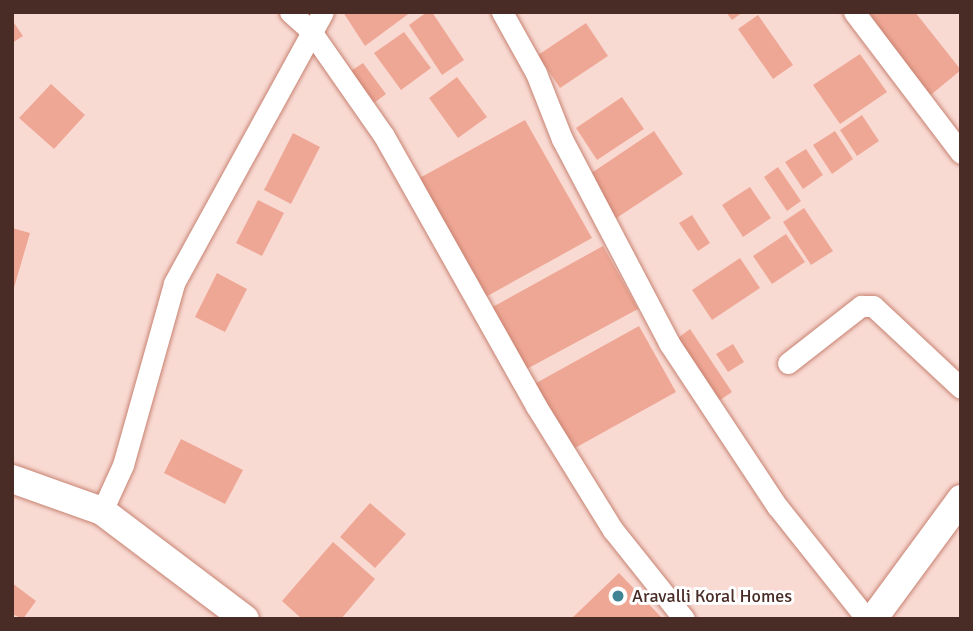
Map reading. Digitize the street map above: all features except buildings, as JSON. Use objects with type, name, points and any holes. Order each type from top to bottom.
[{"type":"street","points":[[290,12],[310,30],[384,136],[536,406],[613,530],[684,619]]},
{"type":"street","points":[[102,511],[123,465],[174,283],[310,30],[323,12]]},
{"type":"street","points":[[502,12],[536,73],[562,139],[669,343],[777,506],[867,619]]},
{"type":"street","points":[[854,12],[961,153]]},
{"type":"street","points":[[788,363],[861,306],[873,306],[961,388]]},
{"type":"street","points":[[12,479],[102,511],[245,619]]},
{"type":"street","points":[[873,619],[961,499]]},
{"type":"place","name":"Aravalli Koral Homes","points":[[618,596]]}]
